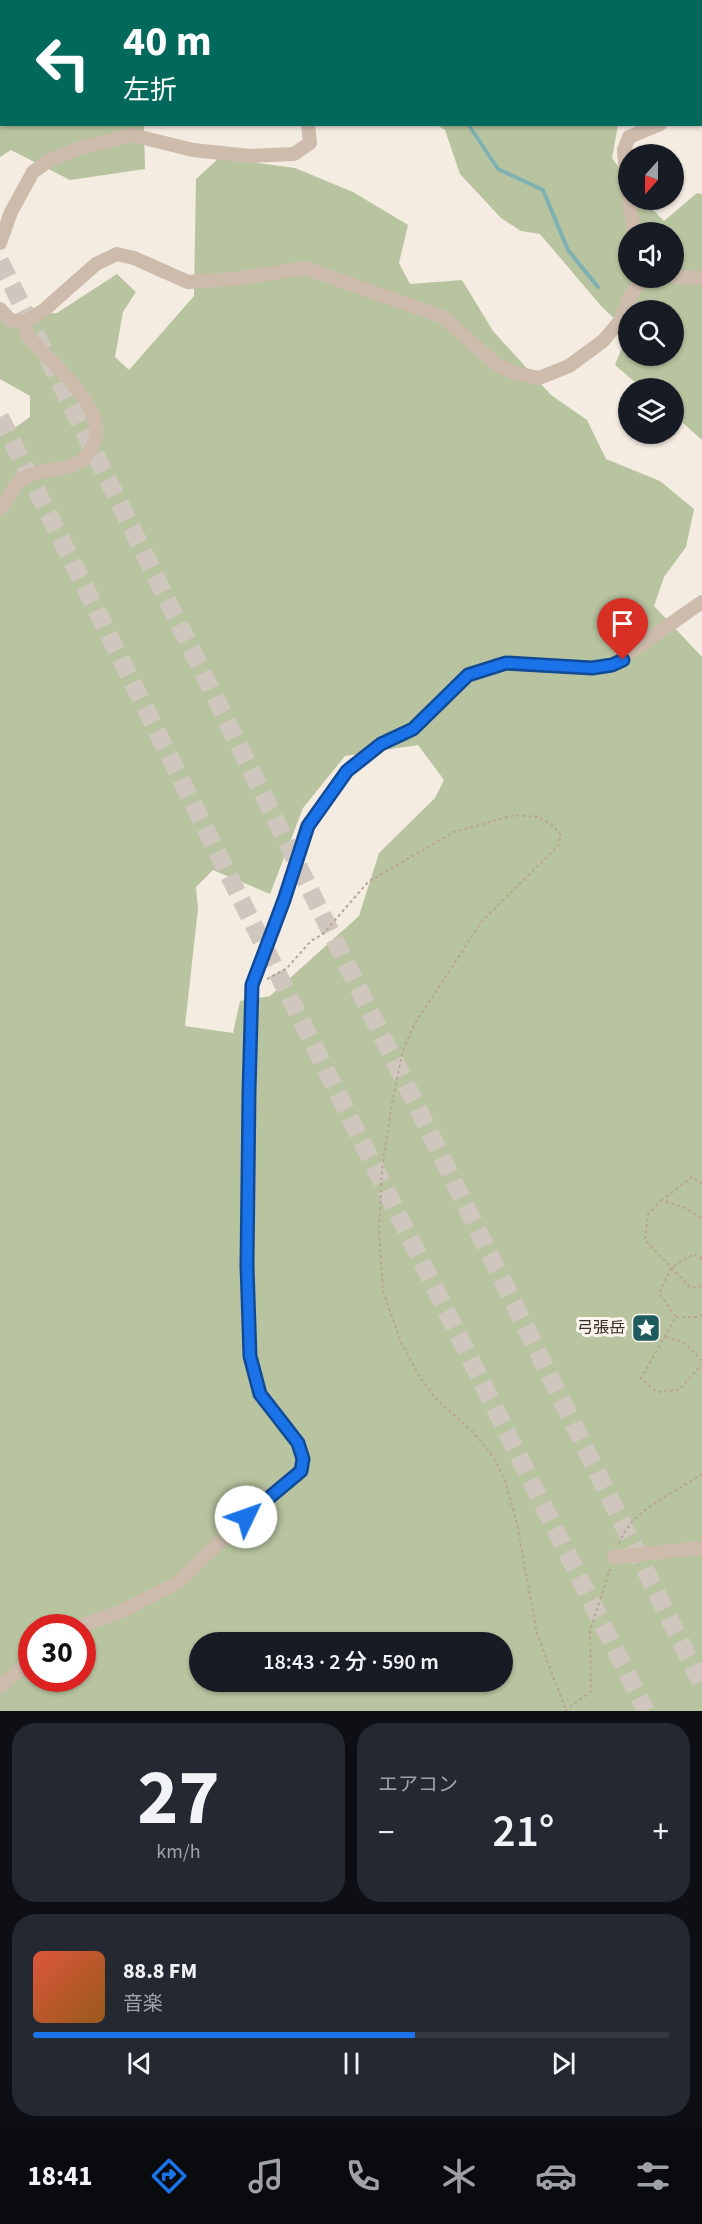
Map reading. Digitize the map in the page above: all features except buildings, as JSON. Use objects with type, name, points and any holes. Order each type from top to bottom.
[{"type":"street","points":[[0,243],[11,212],[33,172],[50,160],[80,148],[132,135],[193,150],[250,156],[294,154],[310,143],[308,126]]},
{"type":"street","points":[[626,144],[629,137],[655,126]]},
{"type":"street","points":[[0,309],[10,320],[25,322],[44,310],[96,264],[117,254],[134,258],[188,282],[235,279],[305,268],[443,317],[497,365],[514,373],[539,378],[569,366],[603,341],[620,321],[631,294],[636,288]]},
{"type":"street","points":[[684,277],[702,278]]},
{"type":"street","points":[[0,508],[9,501],[19,480],[39,471],[81,461],[95,444],[98,427],[88,405],[27,335],[25,322]]},
{"type":"street","points":[[96,1621],[120,1612],[177,1583],[263,1500],[301,1471],[303,1459],[298,1443],[260,1394],[250,1356],[247,1266],[252,985],[284,900],[308,826],[347,771],[381,744],[413,729],[468,675],[506,663],[592,668],[612,665],[702,602]]},
{"type":"street","points":[[614,1557],[702,1548]]},
{"type":"street","points":[[0,1686],[18,1671]]},
{"type":"path","points":[[252,985],[276,976],[287,968],[311,941],[323,934],[368,882],[405,858],[454,832],[515,815],[537,817],[551,824],[561,835],[558,846],[482,921],[414,1025],[404,1050],[392,1103],[382,1169],[379,1229],[383,1291],[401,1342],[419,1376],[436,1399],[475,1434],[495,1460],[505,1481],[516,1519],[537,1634],[566,1711],[591,1691],[590,1631],[621,1535],[648,1508],[702,1474]]},
{"type":"path","points":[[702,1184],[692,1177],[662,1200],[648,1214],[645,1240],[692,1288],[702,1287]]},
{"type":"path","points":[[662,1200],[685,1208],[702,1219]]},
{"type":"path","points":[[676,1317],[659,1293],[672,1267],[694,1254],[702,1259]]},
{"type":"path","points":[[676,1317],[702,1315]]},
{"type":"path","points":[[666,1337],[684,1342],[702,1362],[679,1390],[657,1392],[640,1378],[676,1317]]},
{"type":"green space","points":[[0,126],[144,126],[145,169],[70,180],[11,150],[0,157]]},
{"type":"green space","points":[[439,126],[618,126],[612,158],[618,166],[618,210],[653,210],[664,221],[677,210],[684,210],[684,204],[697,193],[702,194],[702,440],[684,424],[684,378],[630,378],[615,365],[618,358],[618,366],[684,366],[684,300],[618,300],[618,322],[602,307],[540,234],[521,231],[501,218],[460,174],[445,130]]},
{"type":"green space","points":[[219,158],[295,168],[353,192],[408,225],[399,263],[410,284],[462,280],[493,331],[551,395],[587,420],[606,459],[660,481],[694,509],[686,547],[664,577],[654,606],[702,657],[702,1711],[0,1711],[0,424],[16,427],[30,417],[30,396],[0,379],[0,316],[57,313],[117,274],[136,292],[123,312],[115,357],[129,370],[194,296],[196,179]],"holes":[[[418,745],[444,780],[435,798],[379,853],[359,916],[270,996],[240,1001],[233,1033],[185,1026],[198,909],[196,887],[213,870],[270,894],[303,808],[345,756]]]},
{"type":"waterway","points":[[469,126],[498,169],[543,190],[568,250],[598,287]]},
{"type":"tunnel","points":[[0,261],[702,1685]]},
{"type":"tunnel","points":[[0,417],[646,1711]]},
{"type":"place","name":"弓張岳","points":[[646,1328]]},
{"type":"route","points":[[246,1517],[263,1500],[287,1484],[301,1471],[303,1459],[298,1443],[277,1420],[260,1394],[250,1356],[247,1266],[252,985],[261,955],[284,900],[308,826],[347,771],[381,744],[413,729],[468,675],[506,663],[592,668],[612,665],[623,660]]}]
